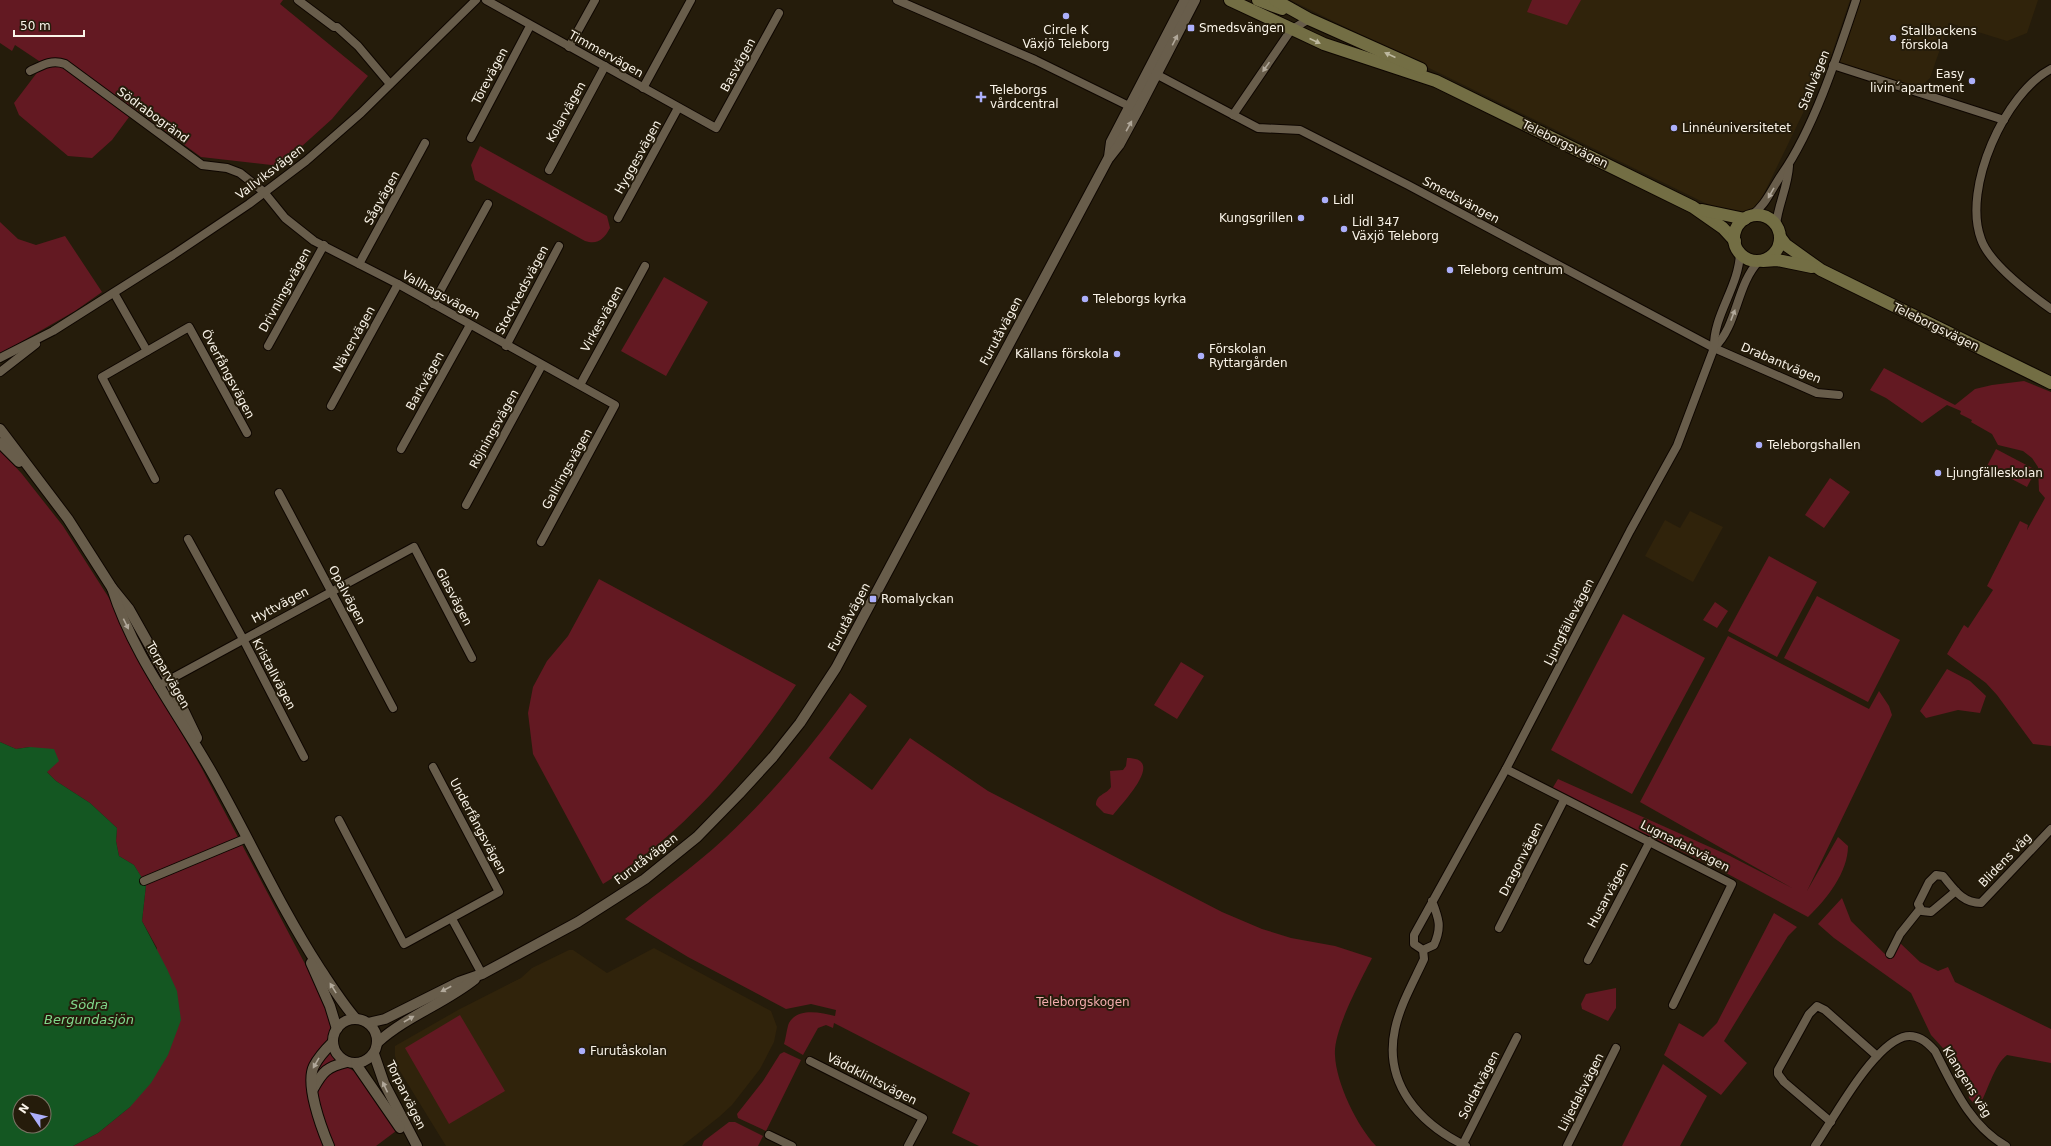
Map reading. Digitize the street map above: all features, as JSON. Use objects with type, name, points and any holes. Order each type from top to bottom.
[{"type":"main road","name":"Teleborgsvägen","points":[[1230,0],[1330,47],[1436,81],[1693,207],[1723,228],[1735,240]]},
{"type":"main road","name":"Teleborgsvägen","points":[[1258,0],[1309,19],[1422,70],[1436,81]]},
{"type":"main road","name":"Teleborgsvägen","points":[[1275,0],[1309,19]]},
{"type":"main road","name":"Teleborgsvägen","points":[[1693,207],[1748,218]]},
{"type":"main road","points":[[1765,217],[1776,225],[1780,237],[1776,252],[1761,261],[1750,260],[1740,253],[1735,240],[1736,230],[1748,218],[1765,217]]},
{"type":"main road","name":"Teleborgsvägen","points":[[1780,237],[1786,245],[1821,270],[2051,383]]},
{"type":"main road","name":"Teleborgsvägen","points":[[1761,261],[1782,260],[1821,270]]},
{"type":"street","points":[[298,0],[334,27],[337,27],[358,46],[390,84]]},
{"type":"street","name":"Vallviksvägen","points":[[0,358],[53,331],[114,293],[204,234],[306,161],[361,113],[476,0]]},
{"type":"street","name":"Timmervägen","points":[[486,0],[530,26],[716,128]]},
{"type":"street","points":[[569,47],[595,0]]},
{"type":"street","points":[[643,88],[691,0]]},
{"type":"street","points":[[898,0],[1035,60],[1133,108]]},
{"type":"street","name":"Furutåvägen","points":[[1152,72],[1178,5],[1185,0]]},
{"type":"street","name":"Furutåvägen","points":[[368,1023],[385,1019],[459,982],[482,974],[578,922],[645,879],[697,837],[739,794],[800,723],[825,688],[840,662],[1108,159],[1119,145],[1133,108],[1152,72],[1195,0]]},
{"type":"street","name":"Stallvägen","points":[[1748,218],[1763,206],[1782,174],[1789,166],[1812,116],[1833,64],[1856,0]]},
{"type":"street","name":"Basvägen","points":[[716,128],[779,13]]},
{"type":"street","points":[[1233,115],[1292,30],[1309,19]]},
{"type":"street","name":"Törevägen","points":[[471,138],[530,26]]},
{"type":"street","name":"Södrabogränd","points":[[30,71],[46,63],[58,61],[65,64],[202,165],[227,168],[240,173],[264,192]]},
{"type":"street","points":[[1833,64],[2004,120]]},
{"type":"street","name":"Kolarvägen","points":[[548,170],[605,66]]},
{"type":"street","points":[[2051,69],[2028,85],[2014,102],[2004,120],[1978,182],[1976,219],[1981,239],[1992,258],[2051,309]]},
{"type":"street","name":"Smedsvängen","points":[[1152,72],[1258,128],[1300,130],[1408,185],[1714,348]]},
{"type":"street","name":"Hyggesvägen","points":[[618,218],[678,108]]},
{"type":"street","name":"Sågvägen","points":[[359,264],[425,143]]},
{"type":"street","name":"Stallvägen","points":[[1776,225],[1778,207],[1788,176],[1789,166]]},
{"type":"street","name":"Vallhagsvägen","points":[[264,192],[285,218],[314,241],[398,284],[506,346],[580,385],[615,405],[614,407]]},
{"type":"street","points":[[433,304],[488,204]]},
{"type":"street","name":"Drivningsvägen","points":[[268,346],[324,245]]},
{"type":"street","name":"Stockvedsvägen","points":[[506,346],[559,246]]},
{"type":"street","name":"Ljungfällevägen","points":[[1423,950],[1414,944],[1414,935],[1506,769],[1630,531],[1677,446],[1714,348],[1714,336],[1738,273],[1740,253]]},
{"type":"street","name":"Ljungfällevägen","points":[[1714,348],[1723,339],[1750,273],[1761,261]]},
{"type":"street","name":"Virkesvägen","points":[[580,385],[645,266]]},
{"type":"street","name":"Nävervägen","points":[[331,406],[398,284]]},
{"type":"street","points":[[114,293],[147,351]]},
{"type":"street","name":"Barkvägen","points":[[401,449],[470,325]]},
{"type":"street","name":"Överfångsvägen","points":[[155,479],[102,377],[189,327],[247,433]]},
{"type":"street","name":"Vallviksvägen","points":[[0,372],[53,331]]},
{"type":"street","name":"Drabantvägen","points":[[1714,348],[1817,393],[1840,395]]},
{"type":"street","name":"Röjningsvägen","points":[[466,505],[542,365]]},
{"type":"street","name":"Gallringsvägen","points":[[541,542],[614,407]]},
{"type":"street","name":"Torparvägen","points":[[0,429],[52,497],[87,547],[112,588],[129,609],[169,680],[211,770],[300,938],[330,1006],[337,1029]]},
{"type":"street","name":"Torparvägen","points":[[0,443],[52,497]]},
{"type":"street","name":"Opalvägen","points":[[279,493],[393,708]]},
{"type":"street","name":"Kristallvägen","points":[[188,539],[243,639],[304,757]]},
{"type":"street","name":"Hyttvägen","points":[[158,686],[414,547]]},
{"type":"street","name":"Glasvägen","points":[[414,547],[472,658]]},
{"type":"street","name":"Torparvägen","points":[[112,588],[120,611],[158,686],[211,770]]},
{"type":"street","name":"Underfångsvägen","points":[[339,820],[404,944],[452,919],[499,892],[433,767]]},
{"type":"street","name":"Lugnadalsvägen","points":[[1506,769],[1564,800],[1650,841],[1732,884],[1673,1005]]},
{"type":"street","name":"Dragonvägen","points":[[1499,928],[1564,800]]},
{"type":"street","name":"Blidens väg","points":[[1920,909],[1918,904],[1929,882],[1936,875],[1943,876],[1963,899],[1972,903],[1981,903],[2051,829]]},
{"type":"street","points":[[144,881],[247,838]]},
{"type":"street","name":"Husarvägen","points":[[1588,960],[1650,841]]},
{"type":"street","points":[[1890,954],[1900,934],[1920,909],[1922,911],[1930,912],[1956,891]]},
{"type":"street","points":[[1432,901],[1438,916],[1440,932],[1434,946],[1423,950],[1424,959],[1400,1012],[1392,1048],[1394,1067],[1405,1093],[1419,1114],[1431,1126],[1464,1145]]},
{"type":"street","points":[[452,919],[482,974]]},
{"type":"street","name":"Torparvägen","points":[[300,938],[340,1000],[356,1019]]},
{"type":"street","name":"Furutåvägen","points":[[378,1042],[404,1021],[463,989],[482,974]]},
{"type":"street","points":[[1831,1122],[1784,1082],[1778,1074],[1778,1070],[1809,1014],[1817,1006],[1825,1010],[1877,1056]]},
{"type":"street","points":[[313,1089],[320,1076],[330,1067],[368,1060],[374,1054],[378,1042],[374,1030],[368,1023],[356,1019],[347,1021],[337,1029],[333,1042],[313,1067],[311,1078],[316,1109],[328,1146]]},
{"type":"street","name":"Soldatvägen","points":[[1464,1145],[1517,1037]]},
{"type":"street","name":"Klangens väg","points":[[1815,1146],[1863,1074],[1877,1056],[1887,1047],[1904,1037],[1917,1037],[1927,1042],[1935,1051],[1974,1118],[1990,1136],[2006,1146]]},
{"type":"street","points":[[333,1042],[337,1054],[352,1063]]},
{"type":"street","name":"Liljedalsvägen","points":[[1567,1146],[1616,1048]]},
{"type":"street","name":"Torparvägen","points":[[374,1054],[384,1083],[417,1146]]},
{"type":"street","name":"Väddklintsvägen","points":[[810,1061],[923,1118],[908,1146]]},
{"type":"street","name":"Torparvägen","points":[[352,1063],[412,1146]]},
{"type":"street","points":[[769,1134],[792,1146]]},
{"type":"shaded area","name":"Linnéuniversitetet","points":[[1290,0],[1850,0],[1832,53],[1759,204],[1750,211],[1741,213],[1729,211],[1705,203]]},
{"type":"shaded area","name":"Stallbackens förskola","points":[[1856,0],[2038,0],[2027,33],[2007,41],[1949,23],[1930,78],[1915,92],[1833,65]]},
{"type":"shaded area","points":[[1690,511],[1723,527],[1693,582],[1645,556],[1665,520],[1680,528]]},
{"type":"shaded area","name":"Furutåskolan","points":[[654,948],[771,1011],[777,1027],[774,1042],[760,1069],[732,1105],[682,1146],[446,1146],[398,1068],[395,1056],[395,1046],[458,1010],[521,978],[532,968],[569,950],[573,950],[607,973]]},
{"type":"green space","points":[[0,0],[283,0],[280,4],[368,76],[332,119],[280,166],[201,157],[135,109],[112,140],[92,158],[68,156],[19,115],[14,103],[39,70],[39,61],[15,45],[12,51],[0,43]]},
{"type":"green space","points":[[1532,0],[1581,0],[1567,25],[1527,12]]},
{"type":"green space","points":[[480,146],[607,216],[610,228],[608,232],[597,242],[585,241],[475,180],[471,165]]},
{"type":"green space","points":[[0,222],[18,239],[36,245],[65,236],[102,292],[75,311],[0,354]]},
{"type":"green space","points":[[664,277],[708,302],[666,376],[621,351]]},
{"type":"green space","points":[[1884,368],[1955,405],[1975,389],[1992,385],[2024,381],[2051,392],[2051,746],[2033,744],[1997,695],[1986,683],[1947,654],[1964,625],[1968,628],[1993,590],[1987,586],[2020,521],[2028,525],[2027,530],[2045,498],[2039,491],[2038,467],[2032,458],[2023,451],[1998,445],[1992,434],[1971,422],[1972,420],[1960,414],[1961,411],[1947,405],[1922,423],[1886,398],[1870,390]]},
{"type":"green space","points":[[1996,449],[2036,470],[2027,487],[1987,466]]},
{"type":"green space","points":[[0,450],[22,474],[63,526],[109,598],[130,644],[201,767],[314,981],[329,1016],[331,1025],[330,1050],[334,1058],[361,1076],[396,1131],[376,1146],[73,1146],[98,1133],[130,1107],[157,948],[142,921],[146,885],[134,865],[119,856],[116,841],[117,828],[90,803],[56,781],[46,771],[30,747],[16,749],[0,742]]},
{"type":"green space","points":[[1830,478],[1850,492],[1824,528],[1805,515]]},
{"type":"green space","points":[[1769,556],[1817,582],[1777,657],[1728,631]]},
{"type":"green space","points":[[599,579],[796,685],[755,741],[710,795],[659,843],[632,865],[603,884],[533,754],[528,713],[533,687],[547,661],[568,636]]},
{"type":"green space","points":[[1817,596],[1900,640],[1868,702],[1784,658]]},
{"type":"green space","points":[[1715,602],[1728,611],[1717,628],[1703,620]]},
{"type":"green space","points":[[1623,614],[1705,658],[1632,794],[1551,750]]},
{"type":"green space","points":[[1728,636],[1869,709],[1879,691],[1889,706],[1892,715],[1807,891],[1838,837],[1848,846],[1844,866],[1829,893],[1808,917],[1726,873],[1552,789],[1558,779],[1730,856],[1792,888],[1640,802]]},
{"type":"green space","points":[[1181,662],[1204,676],[1177,719],[1154,705]]},
{"type":"green space","points":[[1947,669],[1970,681],[1986,696],[1980,713],[1958,710],[1926,718],[1920,711]]},
{"type":"green space","name":"Teleborgskogen","points":[[850,693],[867,706],[829,758],[872,790],[910,738],[988,791],[1222,912],[1262,929],[1291,938],[1335,946],[1372,958],[1355,992],[1338,1033],[1335,1055],[1336,1066],[1343,1091],[1355,1116],[1376,1146],[979,1146],[952,1133],[970,1093],[834,1023],[833,1028],[826,1025],[818,1028],[803,1055],[784,1044],[789,1023],[793,1018],[804,1013],[810,1012],[835,1016],[836,1010],[811,1004],[786,1009],[688,957],[625,919],[701,859],[725,838],[759,804],[791,769]]},
{"type":"green space","points":[[1127,758],[1138,760],[1143,765],[1143,773],[1132,792],[1113,815],[1104,813],[1096,805],[1096,801],[1111,787],[1110,771],[1123,770],[1126,766]]},
{"type":"green space","points":[[1842,898],[1851,921],[1890,959],[1900,943],[1920,962],[1938,971],[1948,967],[1955,982],[2051,1029],[2051,1063],[2007,1055],[1994,1072],[1982,1102],[1978,1108],[1969,1098],[1966,1082],[1951,1057],[1931,1035],[1911,993],[1834,938],[1818,924]]},
{"type":"green space","points":[[1774,913],[1797,927],[1788,936],[1724,1041],[1747,1063],[1721,1095],[1664,1055],[1679,1023],[1703,1037],[1717,1023]]},
{"type":"green space","points":[[1616,988],[1616,1008],[1608,1021],[1582,1009],[1581,1004],[1586,994]]},
{"type":"green space","points":[[460,1015],[505,1091],[449,1124],[405,1048]]},
{"type":"green space","points":[[784,1052],[801,1060],[766,1131],[738,1118],[737,1114],[763,1081],[780,1054]]},
{"type":"green space","points":[[1663,1064],[1707,1096],[1680,1146],[1622,1146]]},
{"type":"green space","points":[[729,1122],[735,1122],[763,1136],[758,1146],[702,1146],[704,1141]]},
{"type":"water","name":"Södra Bergundasjön","points":[[0,742],[16,749],[30,747],[54,749],[59,761],[47,772],[56,781],[90,803],[117,828],[116,841],[119,856],[134,865],[146,885],[142,921],[177,991],[181,1020],[168,1055],[151,1083],[130,1107],[98,1133],[73,1146],[0,1146]]},
{"type":"place","name":"Circle K Växjö Teleborg","points":[[1066,16]]},
{"type":"place","name":"Smedsvängen","points":[[1191,28]]},
{"type":"place","name":"Stallbackens förskola","points":[[1893,38]]},
{"type":"place","name":"Easy livin´apartment","points":[[1972,81]]},
{"type":"place","name":"Teleborgs vårdcentral","points":[[981,97]]},
{"type":"place","name":"Linnéuniversitetet","points":[[1674,128]]},
{"type":"place","name":"Lidl","points":[[1325,200]]},
{"type":"place","name":"Kungsgrillen","points":[[1301,218]]},
{"type":"place","name":"Lidl 347 Växjö Teleborg","points":[[1344,229]]},
{"type":"place","name":"Teleborg centrum","points":[[1450,270]]},
{"type":"place","name":"Teleborgs kyrka","points":[[1085,299]]},
{"type":"place","name":"Källans förskola","points":[[1117,354]]},
{"type":"place","name":"Förskolan Ryttargården","points":[[1201,356]]},
{"type":"place","name":"Teleborgshallen","points":[[1759,445]]},
{"type":"place","name":"Ljungfälleskolan","points":[[1938,473]]},
{"type":"place","name":"Romalyckan","points":[[873,599]]},
{"type":"place","name":"Furutåskolan","points":[[582,1051]]}]
